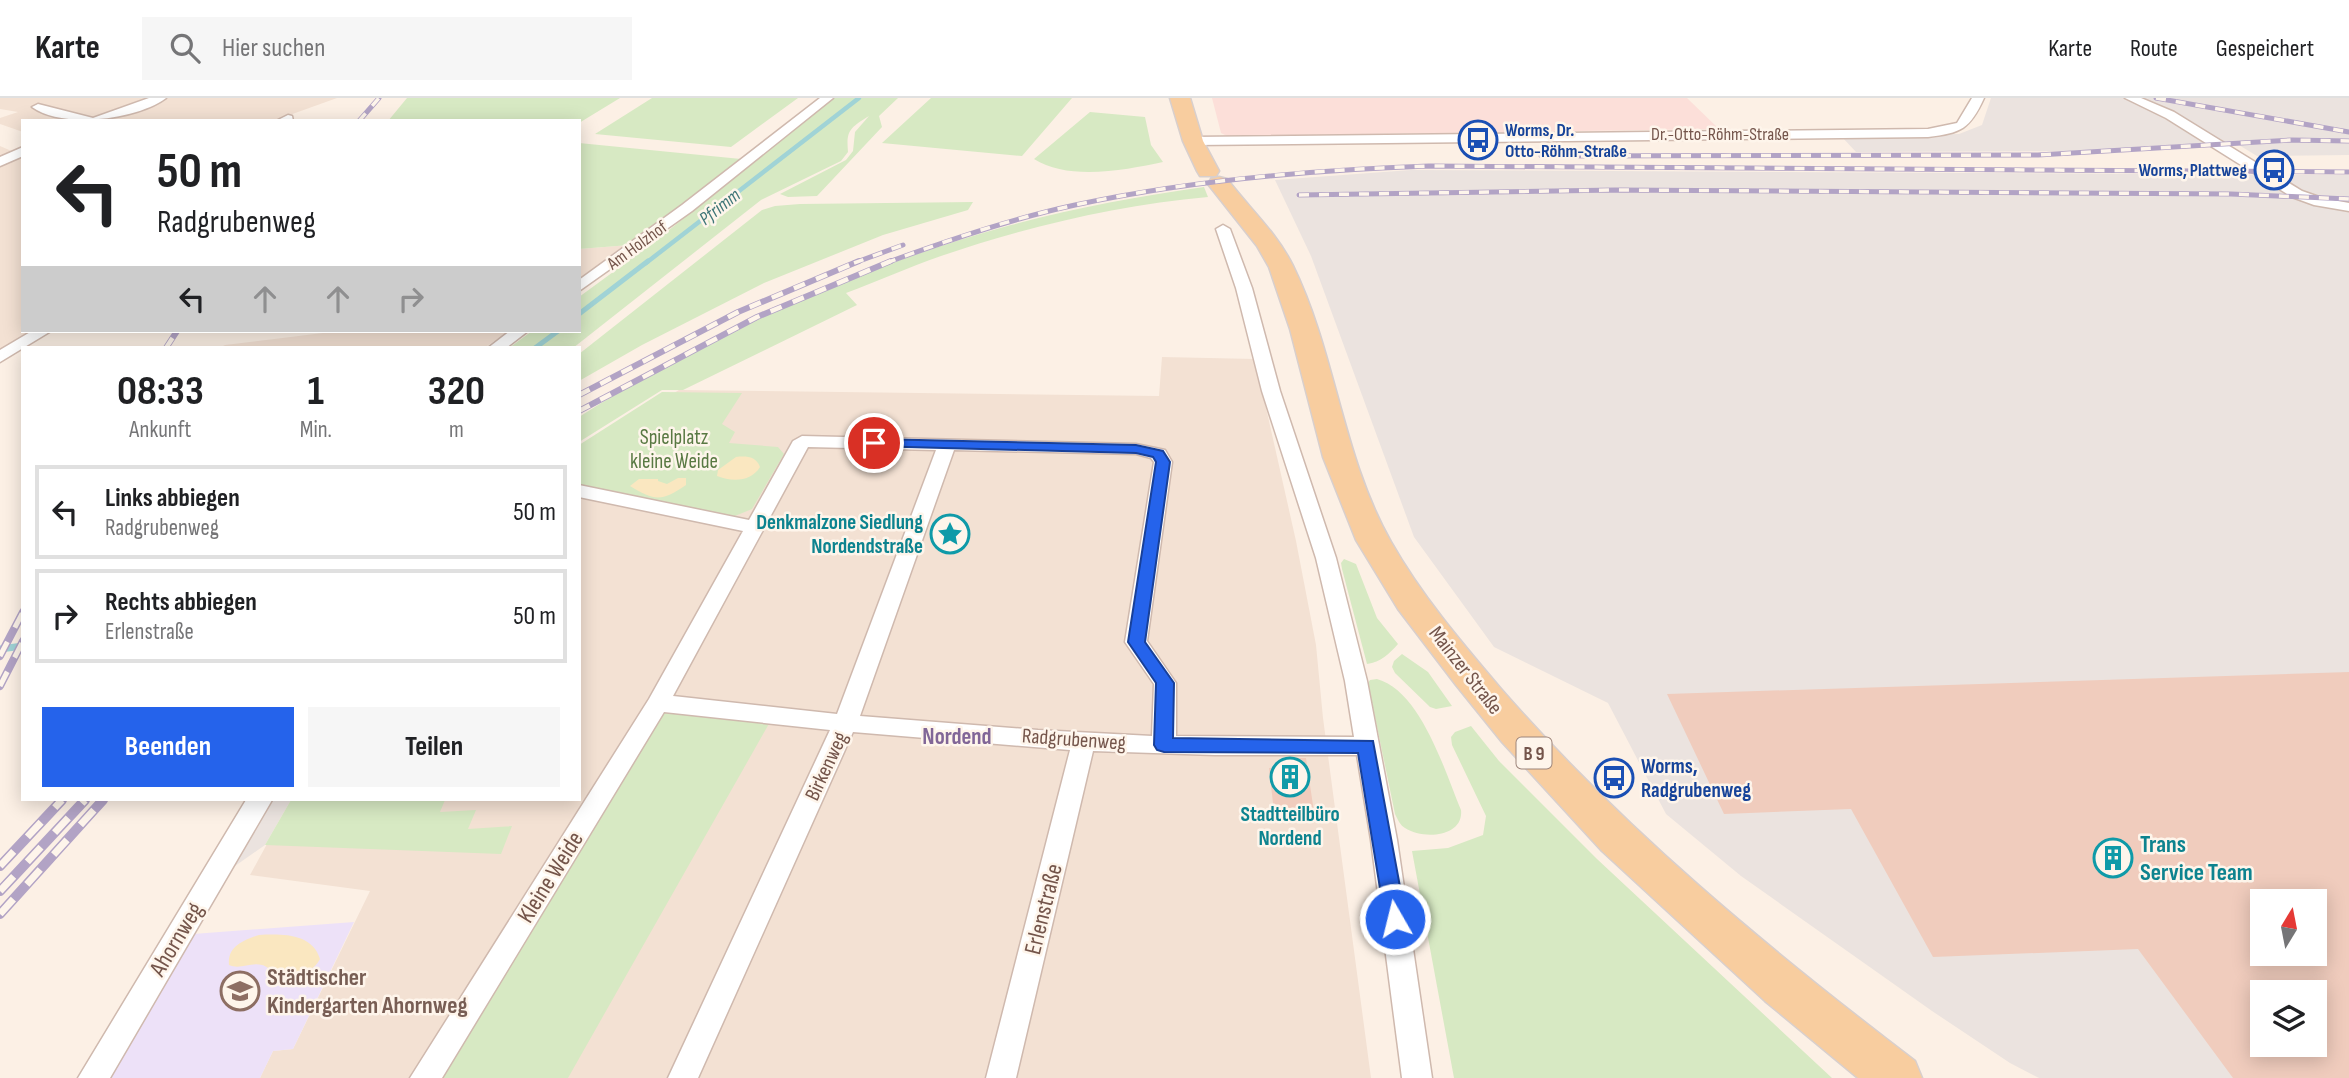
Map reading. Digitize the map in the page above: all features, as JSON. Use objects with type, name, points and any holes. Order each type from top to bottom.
[{"type":"main road","name":"Mainzer Straße","points":[[1180,98],[1193,141],[1213,178],[1258,229],[1281,267],[1342,465],[1362,519],[1393,573],[1456,660],[1540,760],[1617,839],[1735,946],[1896,1078]]},
{"type":"street","points":[[99,119],[160,98]]},
{"type":"street","name":"Am Holzhof","points":[[581,286],[687,208],[827,98]]},
{"type":"street","name":"Dr.-Otto-Röhm-Straße","points":[[1193,141],[1928,133],[1964,125],[1971,117],[1978,98]]},
{"type":"street","points":[[2131,98],[2170,115],[2302,197],[2349,207]]},
{"type":"street","points":[[38,107],[85,119]]},
{"type":"street","points":[[0,162],[21,152]]},
{"type":"street","points":[[1223,229],[1244,288],[1271,391],[1326,558],[1356,681],[1384,840],[1417,1078]]},
{"type":"street","points":[[0,357],[40,333]]},
{"type":"street","points":[[499,346],[517,333]]},
{"type":"street","name":"Kleine Weide","points":[[425,1078],[658,703],[802,441],[947,445]]},
{"type":"street","points":[[947,445],[1136,449],[1158,454],[1163,462],[1136,642],[1165,683],[1164,745]]},
{"type":"street","name":"Birkenweg","points":[[683,1078],[845,724],[947,445]]},
{"type":"street","points":[[581,491],[755,527]]},
{"type":"street","name":"Radgrubenweg","points":[[658,703],[845,724],[1164,745],[1366,746]]},
{"type":"street","name":"Erlenstraße","points":[[1001,1078],[1084,740]]},
{"type":"street","name":"Ahornweg","points":[[93,1078],[258,801]]},
{"type":"shaded area","points":[[0,98],[337,98],[279,119],[21,119],[21,131],[0,124],[0,118],[18,112],[0,109]]},
{"type":"shaded area","points":[[1212,98],[1687,98],[1719,129],[1227,136],[1221,133]]},
{"type":"shaded area","points":[[1991,98],[2349,98],[2349,155],[2257,156],[2234,142],[2069,151],[1856,152],[1842,137],[1959,134],[1982,125]]},
{"type":"shaded area","points":[[0,146],[21,155],[21,333],[32,333],[0,351]]},
{"type":"shaded area","points":[[1411,170],[2349,175],[2349,1078],[2039,1078],[2010,1063],[1932,1011],[1741,876],[1666,814],[1608,703],[1494,647],[1414,537],[1311,256],[1275,180]]},
{"type":"shaded area","points":[[630,245],[581,281],[581,249]]},
{"type":"shaded area","points":[[323,333],[506,333],[487,346],[223,346]]},
{"type":"shaded area","points":[[1162,357],[1255,359],[1296,541],[1316,645],[1323,718],[1371,1078],[260,1078],[273,1051],[293,1049],[370,891],[250,875],[290,801],[581,801],[581,448],[679,390],[1159,396]]},
{"type":"shaded area","points":[[264,801],[290,801],[265,845],[218,878]]},
{"type":"shaded area","name":"Städtischer Kindergarten Ahornweg","points":[[354,922],[293,1049],[273,1051],[260,1078],[108,1078],[193,934]]},
{"type":"green space","points":[[407,98],[620,98],[581,122],[581,119],[390,119]]},
{"type":"green space","points":[[652,98],[798,98],[731,147],[595,134]]},
{"type":"green space","points":[[834,98],[898,98],[879,116],[882,127],[817,196],[788,197],[780,194],[846,160],[853,151],[855,132],[869,116],[851,130],[848,152],[841,161],[761,200],[576,346],[512,346],[529,333],[581,333],[581,296],[654,242]]},
{"type":"green space","points":[[931,98],[1072,98],[1022,156],[882,143]]},
{"type":"green space","points":[[1090,112],[1145,117],[1151,145],[1163,162],[1132,168],[1080,172],[1048,166],[1034,159]]},
{"type":"green space","points":[[581,143],[741,159],[630,245],[581,249]]},
{"type":"green space","points":[[1204,187],[1208,197],[1106,212],[1039,227],[941,256],[846,293],[857,305],[683,390],[662,390],[581,441],[581,416],[681,358],[788,305],[899,260],[955,241],[1059,213]]},
{"type":"green space","points":[[973,202],[968,210],[883,235],[764,283],[642,345],[581,380],[581,352],[762,210],[800,204]]},
{"type":"green space","name":"Spielplatz kleine Weide","points":[[662,392],[742,393],[722,424],[735,432],[729,443],[778,447],[784,454],[752,509],[735,516],[581,487],[581,444]]},
{"type":"green space","points":[[1344,559],[1356,564],[1377,618],[1398,644],[1384,657],[1372,663],[1367,664],[1342,569],[1341,563]]},
{"type":"green space","points":[[1402,654],[1428,672],[1452,706],[1436,709],[1430,707],[1395,673],[1392,667],[1394,661]]},
{"type":"green space","points":[[1377,679],[1393,687],[1406,699],[1430,735],[1461,810],[1456,826],[1449,831],[1431,835],[1413,832],[1402,825],[1395,814],[1368,683]]},
{"type":"green space","points":[[660,708],[770,722],[568,1078],[427,1078]]},
{"type":"green space","points":[[1471,726],[1499,761],[1597,859],[1832,1078],[1454,1078],[1412,851],[1448,848],[1483,835],[1486,816],[1452,745],[1451,737],[1455,732]]},
{"type":"green space","points":[[290,801],[445,801],[440,812],[476,810],[468,829],[512,826],[501,854],[265,845]]},
{"type":"sand","points":[[736,457],[753,459],[760,467],[752,476],[746,478],[729,479],[717,476],[718,470]]},
{"type":"sand","points":[[678,478],[686,478],[686,485],[658,498],[630,486],[639,479],[658,479],[667,484]]},
{"type":"sand","points":[[259,935],[286,935],[303,940],[316,950],[320,959],[312,968],[296,974],[283,974],[258,964],[237,967],[229,965],[234,948]]},
{"type":"building","name":"Trans Service Team","points":[[2349,672],[2349,1078],[2233,1078],[2138,949],[1933,957],[1851,809],[1724,814],[1667,694]]},
{"type":"building","name":"Stadtteilbüro Nordend","points":[[1286,758],[1306,758],[1314,812],[1274,812],[1269,768],[1287,767]]},
{"type":"waterway","name":"Pfrimm","points":[[646,263],[859,98]]},
{"type":"waterway","name":"Pfrimm","points":[[581,312],[648,261]]},
{"type":"waterway","name":"Pfrimm","points":[[538,346],[555,333]]},
{"type":"waterway","name":"Pfrimm","points":[[0,649],[21,646]]},
{"type":"railway","points":[[361,119],[379,98]]},
{"type":"railway","points":[[2156,98],[2349,132]]},
{"type":"railway","points":[[1541,156],[2038,155],[2292,140],[2349,141]]},
{"type":"railway","points":[[888,262],[1027,217],[1119,196],[1207,183],[1340,170],[1429,166],[2349,172]]},
{"type":"railway","points":[[1299,195],[1615,190],[2231,194],[2349,199]]},
{"type":"railway","points":[[856,262],[903,245]]},
{"type":"railway","points":[[581,394],[738,312],[856,262]]},
{"type":"railway","points":[[581,410],[757,317],[888,262]]},
{"type":"railway","points":[[167,346],[176,333]]},
{"type":"railway","points":[[0,656],[21,616]]},
{"type":"railway","points":[[0,686],[21,645]]},
{"type":"railway","points":[[0,866],[61,801]]},
{"type":"railway","points":[[0,891],[84,801]]},
{"type":"railway","points":[[0,914],[102,801]]},
{"type":"place","name":"Worms, Dr. Otto-Röhm-Straße","points":[[1478,140]]},
{"type":"place","name":"Worms, Plattweg","points":[[2274,170]]},
{"type":"place","name":"Denkmalzone Siedlung Nordendstraße","points":[[950,534]]},
{"type":"place","name":"Stadtteilbüro Nordend","points":[[1290,777]]},
{"type":"place","name":"Worms, Radgrubenweg","points":[[1614,778]]},
{"type":"place","name":"Trans Service Team","points":[[2113,858]]},
{"type":"place","name":"Städtischer Kindergarten Ahornweg","points":[[240,991]]},
{"type":"district","name":"Nordend","points":[[957,736]]},
{"type":"route","points":[[874,443],[1145,449],[1158,454],[1163,462],[1136,642],[1165,683],[1164,745],[1366,746],[1384,840],[1395,919]]}]
